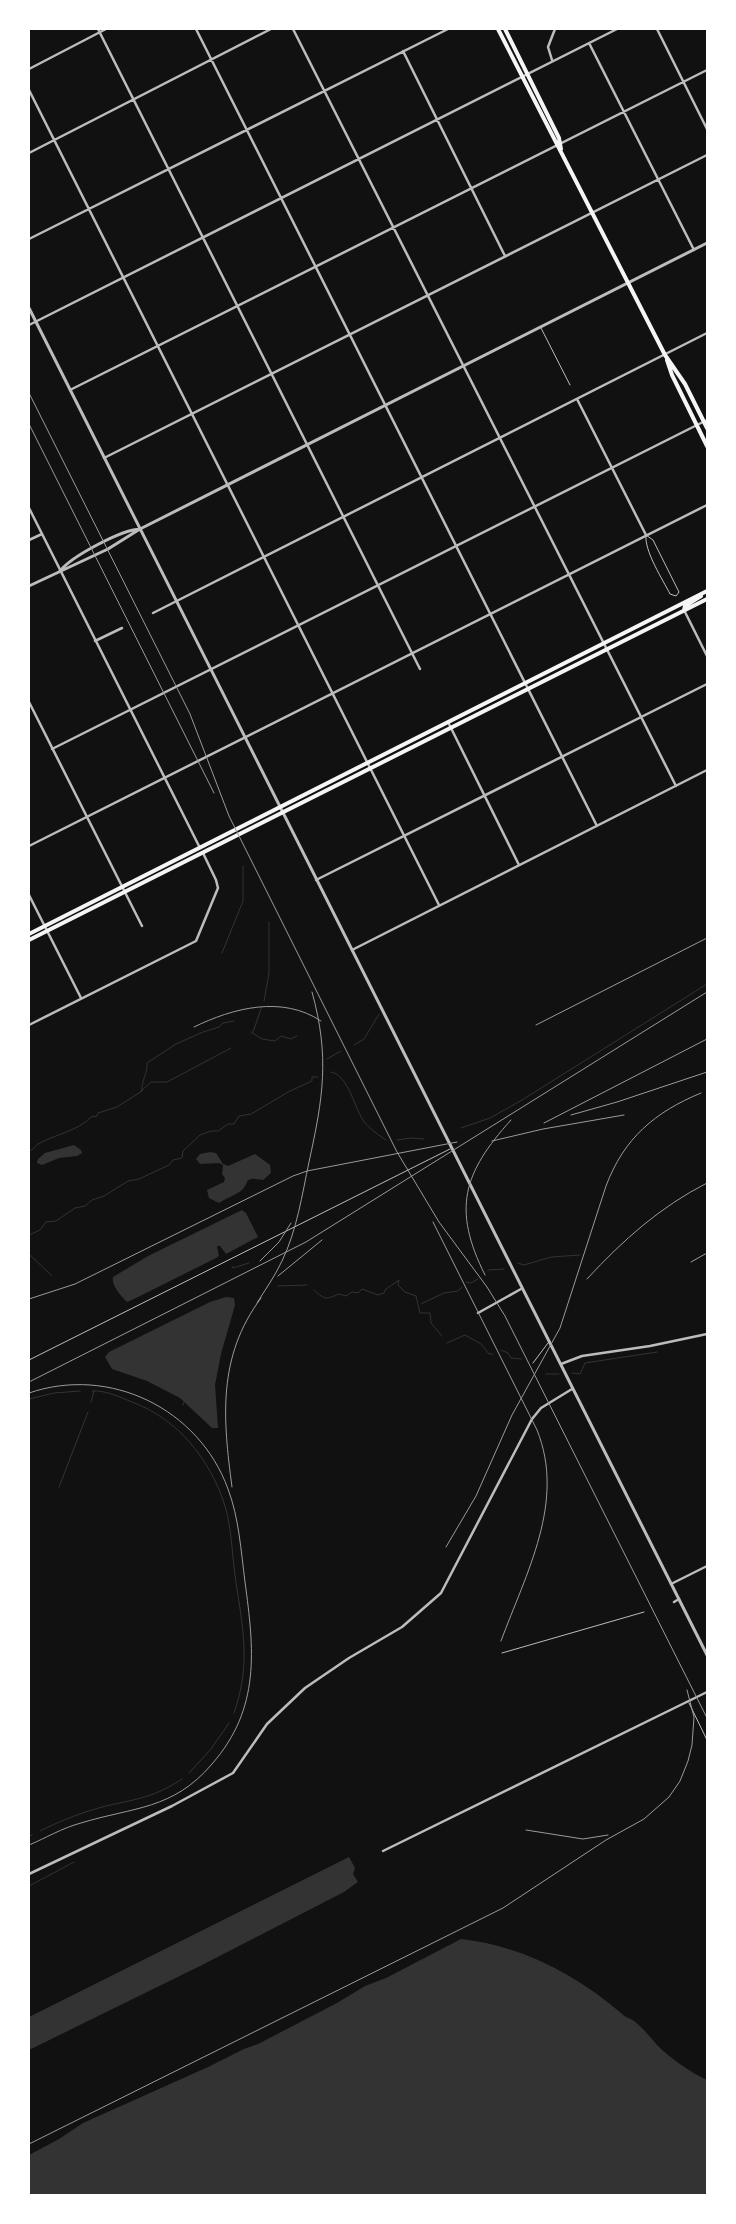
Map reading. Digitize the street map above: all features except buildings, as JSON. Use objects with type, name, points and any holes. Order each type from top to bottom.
[{"type":"main road","points":[[498,29],[559,144]]},
{"type":"main road","points":[[505,29],[561,149],[665,355],[672,375],[707,446]]},
{"type":"main road","points":[[665,355],[683,381],[706,421],[707,428]]},
{"type":"main road","points":[[29,934],[706,592]]},
{"type":"main road","points":[[684,610],[684,607],[706,592]]},
{"type":"main road","points":[[29,940],[707,598]]},
{"type":"street","points":[[29,69],[98,30],[106,29]]},
{"type":"street","points":[[196,29],[597,826]]},
{"type":"street","points":[[29,153],[271,29]]},
{"type":"street","points":[[292,29],[429,295],[676,786]]},
{"type":"street","points":[[29,239],[448,29]]},
{"type":"street","points":[[553,60],[548,48],[555,29]]},
{"type":"street","points":[[29,325],[617,29]]},
{"type":"street","points":[[657,29],[707,129]]},
{"type":"street","points":[[98,30],[420,669]]},
{"type":"street","points":[[589,43],[694,250]]},
{"type":"street","points":[[403,51],[505,256]]},
{"type":"street","points":[[70,390],[707,70]]},
{"type":"street","points":[[29,90],[439,905]]},
{"type":"street","points":[[104,458],[592,211],[707,155]]},
{"type":"street","points":[[29,586],[108,549],[140,529],[707,243]]},
{"type":"street","points":[[29,308],[707,1655]]},
{"type":"street","points":[[153,613],[707,333]]},
{"type":"street","points":[[577,399],[646,535]]},
{"type":"street","points":[[52,749],[706,421]]},
{"type":"street","points":[[29,846],[707,505]]},
{"type":"street","points":[[29,508],[200,847],[218,887],[196,941],[29,1025]]},
{"type":"street","points":[[60,571],[68,563],[83,554],[127,531],[140,529]]},
{"type":"street","points":[[29,540],[42,534]]},
{"type":"street","points":[[684,610],[707,656]]},
{"type":"street","points":[[95,641],[122,628]]},
{"type":"street","points":[[316,880],[707,684]]},
{"type":"street","points":[[29,702],[142,926]]},
{"type":"street","points":[[448,722],[519,865]]},
{"type":"street","points":[[352,950],[707,770]]},
{"type":"street","points":[[29,895],[81,998]]},
{"type":"street","points":[[478,1313],[521,1288]]},
{"type":"street","points":[[560,1364],[582,1356],[650,1346],[707,1334]]},
{"type":"street","points":[[29,1874],[172,1806],[233,1773],[267,1724],[305,1688],[348,1658],[402,1627],[441,1594],[532,1419],[541,1408],[572,1389]]},
{"type":"street","points":[[671,1584],[707,1566]]},
{"type":"street","points":[[674,1602],[679,1600]]},
{"type":"street","points":[[383,1851],[707,1692]]},
{"type":"lane","points":[[541,327],[570,385]]},
{"type":"lane","points":[[574,393],[577,399]]},
{"type":"lane","points":[[646,535],[655,544],[678,592],[676,596],[670,593],[659,573],[646,545],[646,535]]},
{"type":"lane","points":[[29,1360],[451,1149]]},
{"type":"lane","points":[[533,1363],[548,1342]]},
{"type":"lane","points":[[502,1653],[644,1612]]},
{"type":"lane","points":[[688,1702],[707,1740]]},
{"type":"shaded area","points":[[74,1145],[82,1153],[77,1156],[59,1158],[42,1165],[37,1163],[38,1159],[45,1153]]},
{"type":"shaded area","points":[[216,1153],[223,1164],[228,1166],[255,1154],[270,1165],[271,1173],[263,1180],[249,1179],[241,1191],[219,1203],[209,1198],[207,1190],[224,1182],[225,1178],[222,1174],[223,1165],[219,1163],[200,1164],[196,1159],[200,1154]]},
{"type":"shaded area","points":[[242,1210],[246,1213],[258,1237],[226,1254],[220,1246],[217,1246],[219,1256],[216,1258],[127,1302],[117,1290],[113,1277],[148,1256]]},
{"type":"shaded area","points":[[226,1297],[234,1298],[235,1305],[221,1354],[215,1385],[218,1428],[212,1428],[180,1398],[147,1381],[112,1369],[105,1357],[109,1352],[210,1302]]},
{"type":"shaded area","points":[[349,1857],[355,1868],[353,1874],[358,1882],[344,1892],[200,1966],[29,2050],[29,2017]]},
{"type":"shaded area","points":[[461,1939],[505,1948],[526,1955],[566,1974],[624,2016],[634,2021],[674,2060],[707,2080],[707,2195],[29,2195],[29,2155],[59,2139],[83,2123],[258,2044],[337,2003],[365,1986],[386,1978]]},
{"type":"waterway","points":[[222,953],[243,901],[243,866]]},
{"type":"waterway","points":[[264,1001],[269,973],[269,922]]},
{"type":"waterway","points":[[461,1128],[490,1118],[522,1100],[707,984]]},
{"type":"waterway","points":[[253,1032],[261,1009]]},
{"type":"waterway","points":[[354,1045],[364,1039],[379,1014]]},
{"type":"waterway","points":[[29,1151],[38,1144],[80,1126],[91,1117],[97,1116],[98,1113],[117,1107],[142,1091],[147,1063],[176,1044],[219,1027],[223,1023],[234,1021]]},
{"type":"waterway","points":[[251,1032],[262,1039],[275,1041],[281,1036],[291,1039],[297,1036]]},
{"type":"waterway","points":[[141,1091],[151,1082],[167,1082],[231,1048]]},
{"type":"waterway","points":[[327,1059],[341,1051]]},
{"type":"waterway","points":[[331,1072],[337,1074],[347,1086],[365,1123],[386,1140]]},
{"type":"waterway","points":[[29,1235],[40,1230],[46,1222],[56,1221],[75,1208],[85,1206],[92,1200],[104,1196],[128,1181],[139,1179],[169,1165],[173,1160],[182,1158],[183,1151],[200,1135],[211,1131],[218,1131],[228,1124],[234,1124],[239,1116],[251,1114],[290,1091],[312,1081],[312,1077],[318,1077]]},
{"type":"waterway","points":[[397,1140],[424,1139]]},
{"type":"waterway","points":[[29,1254],[52,1276]]},
{"type":"waterway","points":[[518,1263],[524,1265],[551,1257],[580,1255]]},
{"type":"waterway","points":[[232,1266],[233,1268],[249,1263]]},
{"type":"waterway","points":[[488,1270],[504,1269]]},
{"type":"waterway","points":[[466,1282],[471,1283],[478,1279]]},
{"type":"waterway","points":[[314,1290],[326,1298],[339,1294],[346,1296],[352,1292],[358,1293],[362,1289],[378,1295],[384,1293],[386,1289],[399,1280],[398,1285],[405,1292],[416,1296],[420,1313],[430,1313],[431,1323],[442,1336]]},
{"type":"waterway","points":[[278,1286],[307,1285]]},
{"type":"waterway","points":[[421,1304],[444,1293],[458,1291],[462,1287]]},
{"type":"waterway","points":[[447,1343],[465,1335],[481,1344],[489,1354],[493,1354]]},
{"type":"waterway","points":[[501,1350],[508,1353],[511,1358],[522,1359]]},
{"type":"waterway","points":[[572,1373],[580,1374],[585,1363],[657,1352]]},
{"type":"waterway","points":[[546,1374],[559,1374]]},
{"type":"waterway","points":[[29,1399],[54,1393],[80,1391]]},
{"type":"waterway","points":[[92,1391],[117,1396],[149,1409],[164,1419],[190,1443],[211,1472],[219,1489],[229,1524],[243,1632],[244,1663],[234,1713]]},
{"type":"waterway","points":[[91,1402],[94,1391]]},
{"type":"waterway","points":[[59,1487],[88,1412]]},
{"type":"waterway","points":[[189,1773],[211,1749],[229,1723]]},
{"type":"waterway","points":[[40,1831],[89,1811],[154,1794],[182,1779]]},
{"type":"waterway","points":[[29,1886],[74,1862]]},
{"type":"railway","points":[[29,393],[190,714],[229,816],[397,1152],[439,1222],[487,1287],[505,1316],[707,1718]]},
{"type":"railway","points":[[29,424],[214,793]]},
{"type":"railway","points":[[536,1025],[707,938]]},
{"type":"railway","points":[[257,1303],[279,1267],[292,1237],[318,1118],[323,1057],[318,1015],[312,992]]},
{"type":"railway","points":[[29,1382],[306,1242],[707,992]]},
{"type":"railway","points":[[194,1027],[225,1014],[258,1007],[274,1006],[306,1013],[321,1021]]},
{"type":"railway","points":[[544,1123],[707,1039]]},
{"type":"railway","points":[[571,1115],[707,1072]]},
{"type":"railway","points":[[446,1547],[476,1496],[512,1415],[560,1328],[613,1169],[632,1140],[655,1118],[684,1100],[701,1093]]},
{"type":"railway","points":[[492,1141],[543,1129],[624,1115]]},
{"type":"railway","points":[[485,1275],[468,1230],[466,1211],[468,1193],[473,1175],[482,1157],[511,1120]]},
{"type":"railway","points":[[29,1299],[75,1284],[293,1176],[307,1171],[457,1142]]},
{"type":"railway","points":[[587,1279],[643,1225],[673,1203],[707,1183]]},
{"type":"railway","points":[[433,1222],[537,1430],[545,1457],[547,1484],[545,1510],[539,1537],[501,1641]]},
{"type":"railway","points":[[260,1261],[279,1242],[291,1223]]},
{"type":"railway","points":[[278,1276],[322,1240]]},
{"type":"railway","points":[[691,1262],[707,1253]]},
{"type":"railway","points":[[232,1487],[226,1413],[230,1366],[247,1320],[261,1298]]},
{"type":"railway","points":[[29,1393],[60,1386],[90,1385],[120,1390],[148,1400],[174,1416],[196,1436],[214,1461],[232,1500],[239,1535],[251,1631],[250,1677],[239,1721],[228,1743],[212,1764],[197,1779],[167,1799],[74,1825],[29,1845]]},
{"type":"railway","points":[[29,2144],[503,1908],[606,1840],[644,1819],[669,1797],[680,1781],[688,1761],[692,1745],[694,1717],[687,1690]]},
{"type":"railway","points":[[526,1830],[583,1839],[608,1835]]}]
